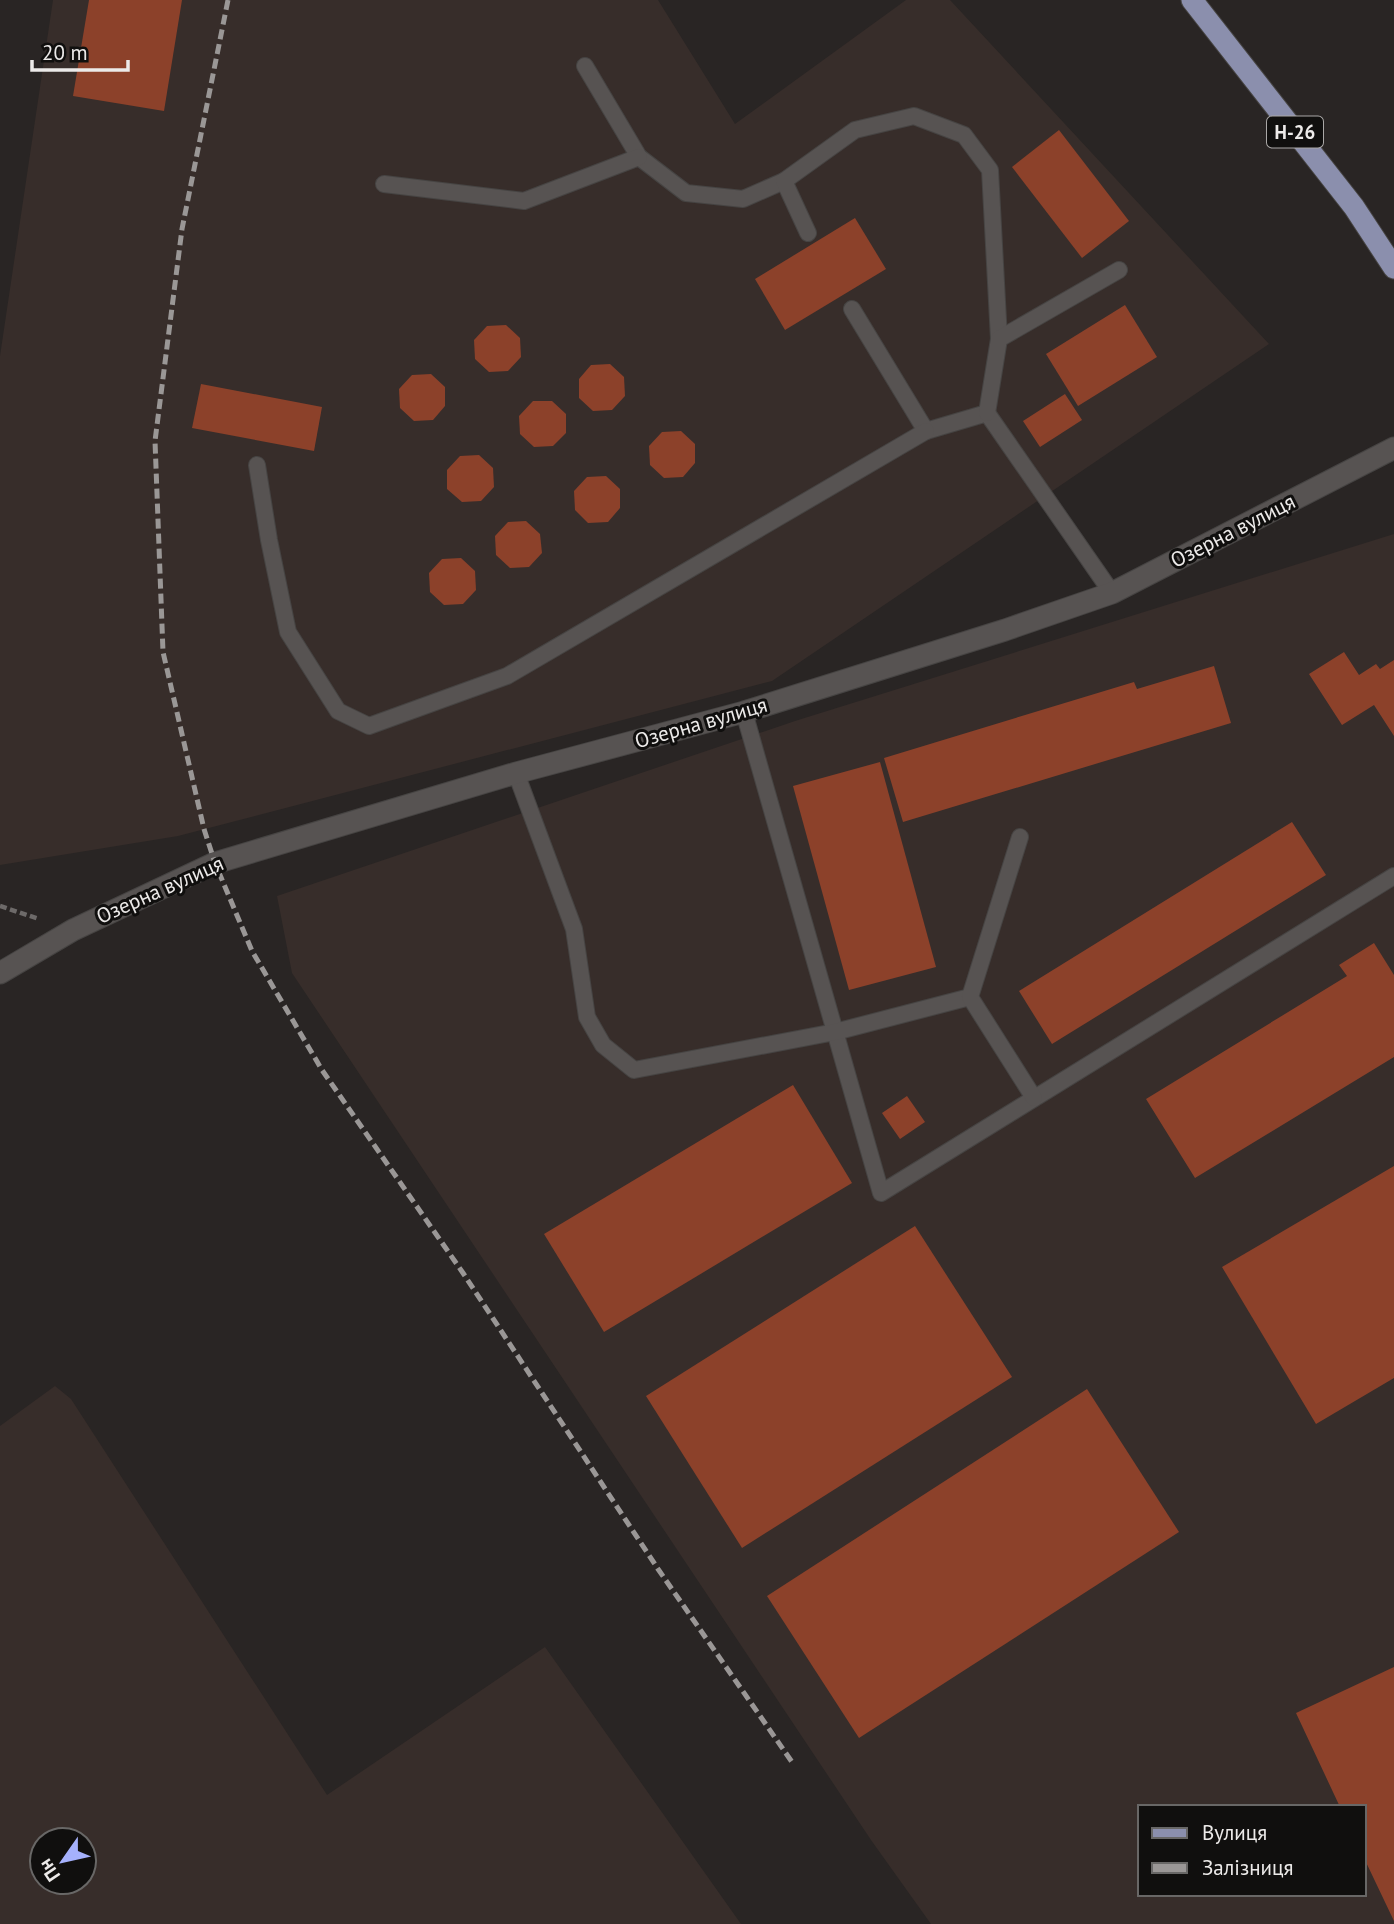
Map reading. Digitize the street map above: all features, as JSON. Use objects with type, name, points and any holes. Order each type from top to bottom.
[{"type":"main road","name":"Н-26","points":[[1192,0],[1354,207],[1394,268]]},
{"type":"street","name":"Озерна вулиця","points":[[0,973],[73,930],[215,863],[516,774],[744,712],[1005,630],[1112,593],[1394,448]]},
{"type":"lane","points":[[585,66],[639,157],[686,193],[743,199],[784,181],[855,130],[915,116],[964,135],[990,170],[999,339],[987,413],[1112,593]]},
{"type":"lane","points":[[384,184],[524,201],[639,157]]},
{"type":"lane","points":[[784,181],[808,233]]},
{"type":"lane","points":[[999,339],[1119,270]]},
{"type":"lane","points":[[852,309],[926,431]]},
{"type":"lane","points":[[257,465],[268,540],[288,632],[338,711],[369,726],[507,676],[926,431],[987,413]]},
{"type":"lane","points":[[744,712],[881,1193],[1394,876]]},
{"type":"lane","points":[[516,774],[574,929],[587,1017],[603,1045],[634,1070],[835,1032],[970,997]]},
{"type":"lane","points":[[1020,836],[970,997],[1034,1098]]},
{"type":"shaded area","points":[[53,0],[658,0],[735,124],[906,0],[950,0],[1269,344],[772,681],[178,836],[0,865],[0,356]]},
{"type":"shaded area","points":[[1394,534],[1394,1924],[931,1924],[871,1840],[292,973],[277,896],[795,721]]},
{"type":"shaded area","points":[[55,1386],[71,1399],[327,1795],[545,1647],[741,1924],[0,1924],[0,1426]]},
{"type":"building","points":[[89,0],[182,0],[164,111],[73,96]]},
{"type":"building","points":[[1059,130],[1129,221],[1082,258],[1012,167]]},
{"type":"building","points":[[855,218],[886,269],[785,330],[755,279]]},
{"type":"building","points":[[1125,305],[1157,357],[1078,406],[1046,354]]},
{"type":"building","points":[[506,325],[520,338],[521,357],[508,371],[489,372],[475,359],[474,340],[487,326]]},
{"type":"building","points":[[610,364],[624,377],[625,396],[612,410],[593,411],[579,398],[579,379],[591,365]]},
{"type":"building","points":[[431,374],[445,387],[445,406],[433,420],[414,421],[400,408],[399,389],[412,375]]},
{"type":"building","points":[[201,384],[322,407],[314,451],[192,428]]},
{"type":"building","points":[[1065,394],[1082,420],[1040,447],[1023,421]]},
{"type":"building","points":[[533,401],[552,401],[566,414],[566,433],[553,446],[534,447],[520,434],[519,416]]},
{"type":"building","points":[[681,431],[695,444],[695,463],[683,477],[664,478],[650,465],[649,446],[662,432]]},
{"type":"building","points":[[479,455],[493,468],[494,487],[481,501],[462,502],[447,489],[447,470],[460,456]]},
{"type":"building","points":[[606,476],[620,489],[620,508],[608,522],[588,523],[575,510],[574,491],[587,477]]},
{"type":"building","points":[[526,521],[540,534],[542,553],[529,567],[510,568],[496,555],[495,536],[508,522]]},
{"type":"building","points":[[461,558],[475,571],[476,590],[463,604],[444,605],[430,592],[429,573],[442,559]]},
{"type":"building","points":[[1344,652],[1359,675],[1376,664],[1380,669],[1394,660],[1394,736],[1374,705],[1342,725],[1309,674]]},
{"type":"building","points":[[1214,666],[1231,723],[903,822],[884,758],[1134,682],[1137,689]]},
{"type":"building","points":[[880,762],[936,967],[849,990],[793,786]]},
{"type":"building","points":[[1292,822],[1326,875],[1052,1044],[1019,991]]},
{"type":"building","points":[[1374,943],[1394,975],[1394,1057],[1195,1178],[1146,1099],[1347,976],[1339,965]]},
{"type":"building","points":[[793,1085],[852,1183],[604,1332],[544,1234]]},
{"type":"building","points":[[907,1096],[925,1122],[900,1139],[882,1113]]},
{"type":"building","points":[[1394,1166],[1394,1378],[1316,1424],[1222,1267]]},
{"type":"building","points":[[915,1226],[1012,1377],[742,1548],[646,1396]]},
{"type":"building","points":[[1087,1389],[1179,1532],[859,1738],[767,1596]]},
{"type":"building","points":[[1394,1667],[1394,1921],[1366,1862],[1366,1805],[1339,1805],[1296,1713]]},
{"type":"railway","points":[[228,0],[182,229],[155,441],[163,652],[204,829],[215,863],[252,951],[322,1070],[463,1273],[658,1569],[792,1762]]}]
